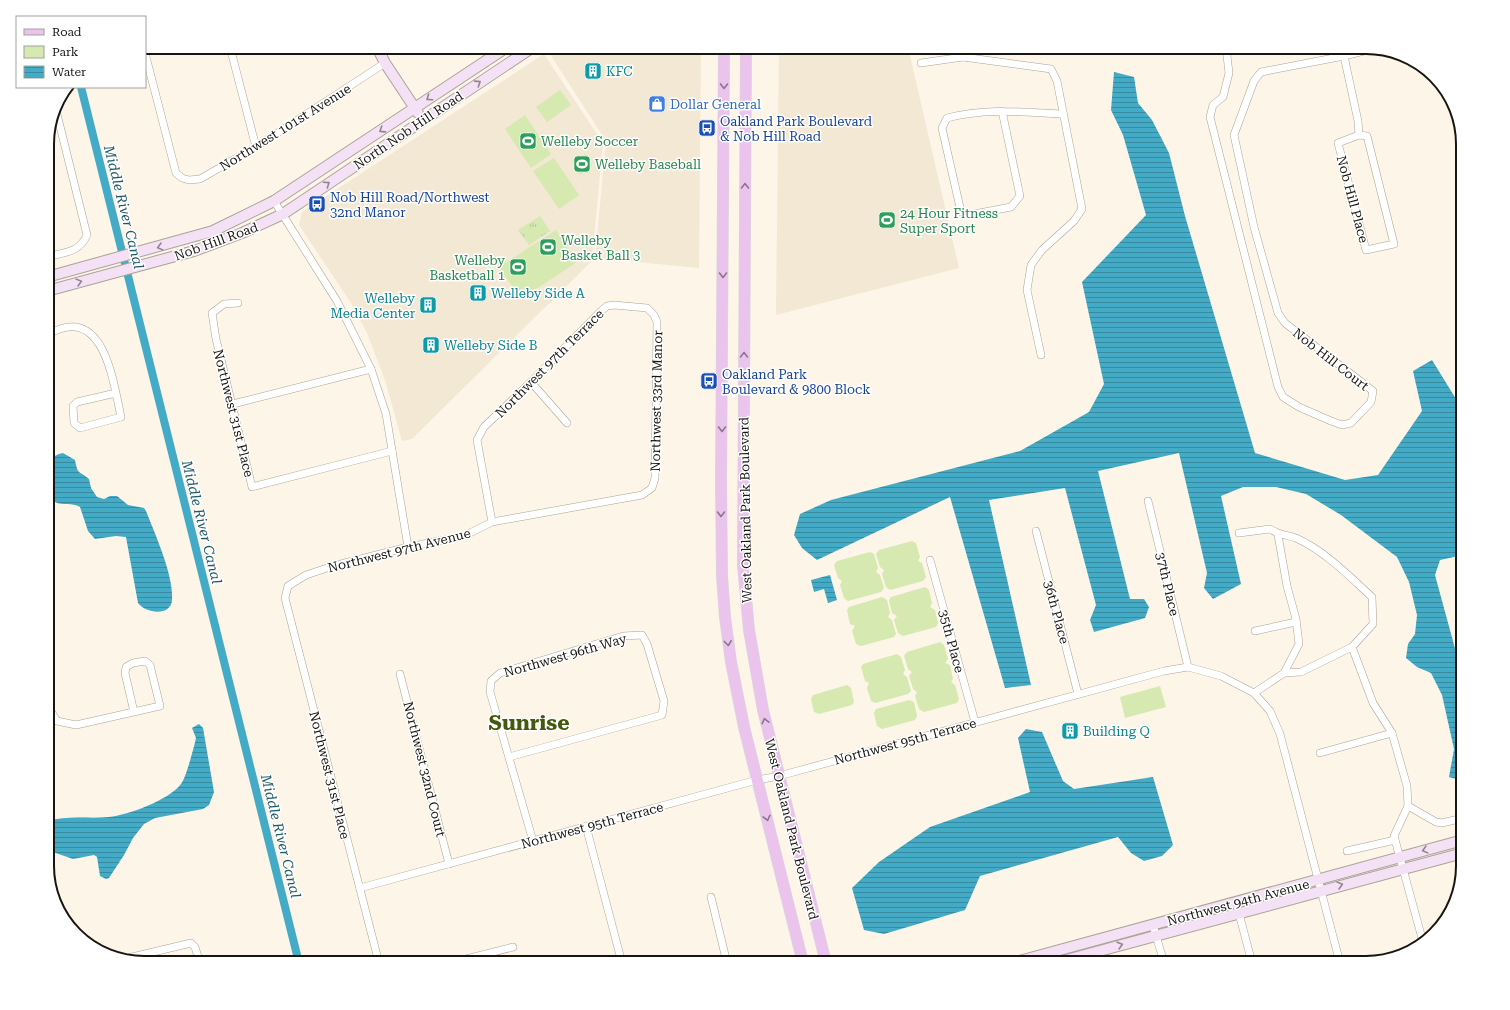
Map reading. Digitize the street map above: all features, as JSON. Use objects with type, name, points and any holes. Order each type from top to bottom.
[{"type":"main road","points":[[380,54],[384,63],[422,120]]},
{"type":"main road","name":"North Nob Hill Road","points":[[274,201],[496,54]]},
{"type":"main road","name":"North Nob Hill Road","points":[[283,214],[522,54]]},
{"type":"main road","name":"West Oakland Park Boulevard","points":[[724,54],[722,576],[731,662],[757,780],[801,956]]},
{"type":"main road","name":"West Oakland Park Boulevard","points":[[746,54],[743,565],[749,630],[755,672],[779,776],[824,956]]},
{"type":"main road","name":"Nob Hill Road","points":[[54,275],[143,252],[213,231],[274,201]]},
{"type":"main road","name":"Nob Hill Road","points":[[54,289],[217,243],[283,214]]},
{"type":"main road","name":"Northwest 94th Avenue","points":[[1038,956],[1072,947],[1238,912],[1400,857],[1456,842]]},
{"type":"main road","name":"Northwest 94th Avenue","points":[[1087,956],[1236,902],[1403,869],[1456,855]]},
{"type":"street","points":[[232,54],[256,147]]},
{"type":"street","name":"Nob Hill Court","points":[[1227,54],[1229,73],[1223,97],[1213,105],[1210,117],[1278,387],[1283,397],[1299,407],[1331,421],[1342,424],[1351,423],[1371,402],[1373,391],[1285,323],[1278,313],[1254,227],[1234,135],[1254,81],[1261,72],[1352,54]]},
{"type":"street","points":[[1344,56],[1358,121],[1359,135]]},
{"type":"street","name":"Northwest 101st Avenue","points":[[146,57],[176,173],[182,178],[189,180],[200,179],[256,147],[384,63]]},
{"type":"street","points":[[921,63],[963,57],[1052,69],[1057,81],[1082,209],[1074,220],[1042,250],[1031,265],[1027,290],[1041,355]]},
{"type":"street","points":[[1002,111],[1020,196],[1011,207],[969,215],[961,212],[942,128],[947,118],[983,111],[1002,111],[1063,114]]},
{"type":"street","points":[[54,255],[76,250],[83,244],[87,235],[58,118]]},
{"type":"street","name":"Nob Hill Place","points":[[1359,135],[1367,136],[1394,244],[1366,250],[1338,142],[1359,135]]},
{"type":"street","points":[[274,201],[336,301],[371,369],[386,414],[408,547]]},
{"type":"street","name":"Northwest 31st Place","points":[[238,303],[224,304],[212,313],[216,339],[252,487],[392,451]]},
{"type":"street","name":"Northwest 97th Terrace","points":[[492,522],[477,440],[484,427],[532,382],[607,306],[614,305],[647,308],[654,315]]},
{"type":"street","name":"Northwest 33rd Manor","points":[[652,488],[655,478],[656,322],[654,315]]},
{"type":"street","points":[[54,331],[70,327],[86,330],[97,340],[111,368],[121,417],[80,428],[74,422],[73,406],[78,402],[116,393]]},
{"type":"street","points":[[233,404],[371,369]]},
{"type":"street","points":[[532,382],[567,423]]},
{"type":"street","name":"Northwest 97th Avenue","points":[[288,586],[306,575],[333,566],[408,547],[464,536],[492,522],[642,495],[652,488]]},
{"type":"street","name":"37th Place","points":[[1148,501],[1188,667]]},
{"type":"street","points":[[1240,533],[1270,529],[1278,535],[1296,538],[1335,562],[1372,597],[1373,624],[1352,647],[1301,672],[1284,672]]},
{"type":"street","name":"36th Place","points":[[1036,531],[1078,694]]},
{"type":"street","points":[[1254,693],[1284,672],[1299,644],[1296,622],[1287,586],[1278,535]]},
{"type":"street","name":"35th Place","points":[[930,560],[975,722]]},
{"type":"street","name":"Northwest 31st Place","points":[[288,586],[285,598],[377,956]]},
{"type":"street","points":[[1255,632],[1296,622]]},
{"type":"street","name":"Northwest 96th Way","points":[[642,635],[647,644],[664,701],[662,715],[509,757],[490,692],[491,681],[500,672],[623,636],[642,635]]},
{"type":"street","points":[[1352,647],[1374,703],[1392,733],[1407,786],[1408,806],[1394,836],[1422,937]]},
{"type":"street","points":[[54,716],[57,721],[76,726],[160,706],[150,665],[145,661],[133,663],[126,667],[125,673],[134,712]]},
{"type":"street","name":"Northwest 95th Terrace","points":[[360,888],[1164,671],[1188,667],[1221,676],[1254,693],[1270,712],[1280,734],[1338,956]]},
{"type":"street","name":"Northwest 32nd Court","points":[[400,674],[449,864]]},
{"type":"street","points":[[1320,753],[1392,733]]},
{"type":"street","points":[[509,757],[533,841]]},
{"type":"street","points":[[1408,806],[1436,822],[1442,823],[1456,820]]},
{"type":"street","points":[[586,826],[620,956]]},
{"type":"street","points":[[1347,851],[1395,840]]},
{"type":"street","points":[[711,897],[726,956]]},
{"type":"street","points":[[1236,902],[1250,956]]},
{"type":"street","points":[[1155,930],[1162,956]]},
{"type":"street","points":[[137,956],[191,943],[195,947],[198,956]]},
{"type":"street","points":[[477,956],[512,947]]},
{"type":"street","points":[[1072,947],[1075,956]]},
{"type":"shaded area","points":[[544,54],[603,143],[592,261],[412,439],[402,441],[385,380],[367,333],[351,303],[299,225],[302,212]]},
{"type":"shaded area","points":[[550,54],[701,54],[699,268],[595,258],[606,141]]},
{"type":"shaded area","points":[[779,54],[910,54],[959,268],[776,315]]},
{"type":"green space","name":"Welleby Soccer","points":[[560,90],[571,105],[547,122],[536,107]]},
{"type":"green space","name":"Welleby Soccer","points":[[525,115],[551,154],[531,168],[505,129]]},
{"type":"green space","name":"Welleby Baseball","points":[[585,154],[592,166],[580,175],[572,161]]},
{"type":"green space","name":"Welleby Soccer","points":[[554,158],[579,195],[559,209],[533,171]]},
{"type":"green space","points":[[540,216],[550,231],[529,245],[518,230]]},
{"type":"green space","points":[[556,230],[577,262],[521,299],[499,267]]},
{"type":"green space","points":[[912,541],[916,543],[920,557],[918,561],[922,563],[926,577],[923,581],[890,590],[886,587],[882,574],[884,570],[880,567],[876,554],[879,550]]},
{"type":"green space","points":[[870,552],[874,554],[878,568],[876,572],[880,575],[884,588],[881,592],[848,601],[844,598],[840,585],[842,581],[838,578],[834,565],[837,561]]},
{"type":"green space","points":[[925,587],[929,590],[932,603],[930,607],[935,610],[938,623],[936,627],[903,636],[898,633],[894,620],[897,616],[892,613],[889,600],[891,597]]},
{"type":"green space","points":[[882,597],[887,600],[890,613],[888,617],[892,620],[896,634],[894,637],[861,646],[856,644],[852,631],[855,626],[850,624],[847,610],[849,607]]},
{"type":"green space","points":[[940,642],[944,645],[948,659],[945,663],[950,665],[953,679],[951,682],[955,685],[959,699],[957,703],[924,712],[919,709],[915,696],[917,692],[913,689],[909,676],[912,672],[908,669],[904,656],[907,652]]},
{"type":"green space","points":[[897,654],[901,657],[905,670],[903,674],[907,677],[911,691],[908,694],[875,703],[871,701],[867,688],[869,683],[865,681],[861,667],[863,664]]},
{"type":"green space","points":[[847,685],[851,688],[854,702],[852,705],[819,714],[814,712],[811,699],[813,695]]},
{"type":"green space","points":[[1160,686],[1166,707],[1125,718],[1120,697]]},
{"type":"green space","points":[[909,700],[914,702],[917,716],[915,720],[882,729],[877,726],[874,713],[876,709]]},
{"type":"water","points":[[1114,72],[1134,77],[1138,103],[1152,120],[1169,153],[1185,216],[1255,453],[1345,480],[1378,475],[1422,411],[1413,371],[1432,360],[1456,399],[1456,557],[1440,560],[1435,575],[1456,652],[1456,779],[1449,777],[1454,749],[1442,695],[1431,673],[1417,667],[1406,658],[1408,644],[1415,634],[1417,615],[1409,582],[1397,557],[1341,515],[1306,494],[1276,487],[1243,487],[1221,496],[1241,584],[1213,599],[1204,588],[1207,573],[1179,453],[1098,471],[1130,599],[1144,599],[1149,607],[1145,618],[1094,632],[1090,620],[1096,605],[1065,488],[989,500],[1031,685],[1005,688],[950,497],[817,560],[802,548],[794,535],[800,514],[831,500],[1020,451],[1089,412],[1104,384],[1082,282],[1146,215],[1123,135],[1111,110]]},
{"type":"water","points":[[63,453],[75,460],[78,471],[89,479],[91,488],[97,497],[104,499],[110,496],[117,496],[128,505],[144,508],[159,543],[170,579],[172,600],[171,605],[167,609],[157,612],[152,611],[146,609],[138,603],[126,537],[116,536],[95,539],[88,531],[80,507],[55,502],[54,458]]},
{"type":"water","points":[[830,575],[837,600],[828,603],[824,589],[814,592],[811,580]]},
{"type":"water","points":[[199,724],[203,728],[214,792],[209,805],[203,809],[155,818],[144,824],[133,838],[109,878],[106,879],[100,876],[97,857],[94,855],[73,859],[54,852],[54,819],[117,816],[148,806],[175,790],[183,781],[192,755],[196,738],[192,728]]},
{"type":"water","points":[[1026,729],[1042,732],[1063,781],[1074,789],[1153,777],[1173,845],[1162,856],[1144,861],[1131,853],[1118,837],[980,876],[965,910],[884,934],[864,930],[852,888],[879,862],[930,827],[1030,792],[1018,738]]},
{"type":"waterway","name":"Middle River Canal","points":[[81,88],[297,956]]},
{"type":"place","name":"KFC","points":[[593,71]]},
{"type":"place","name":"Dollar General","points":[[657,104]]},
{"type":"place","name":"Oakland Park Boulevard & Nob Hill Road","points":[[707,128]]},
{"type":"place","name":"Welleby Soccer","points":[[528,141]]},
{"type":"place","name":"Welleby Baseball","points":[[582,164]]},
{"type":"place","name":"Nob Hill Road/Northwest 32nd Manor","points":[[317,204]]},
{"type":"place","name":"24 Hour Fitness Super Sport","points":[[887,220]]},
{"type":"place","name":"Welleby Basket Ball 3","points":[[548,247]]},
{"type":"place","name":"Welleby Basketball 1","points":[[518,267]]},
{"type":"place","name":"Welleby Side A","points":[[478,293]]},
{"type":"place","name":"Welleby Media Center","points":[[428,305]]},
{"type":"place","name":"Welleby Side B","points":[[431,345]]},
{"type":"place","name":"Oakland Park Boulevard & 9800 Block","points":[[709,381]]},
{"type":"place","name":"Building Q","points":[[1070,731]]},
{"type":"district","name":"Sunrise","points":[[529,723]]}]
